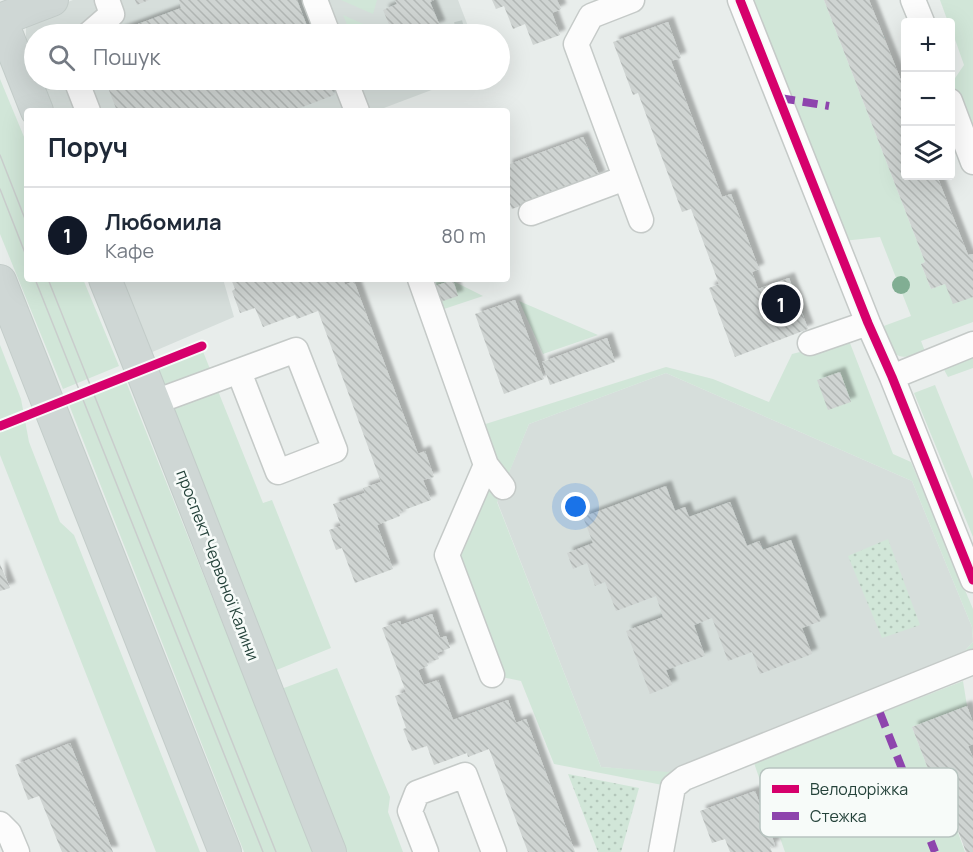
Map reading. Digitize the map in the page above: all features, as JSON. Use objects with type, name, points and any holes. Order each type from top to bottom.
[{"type":"main road","points":[[24,79],[0,19],[52,0]]},
{"type":"main road","points":[[29,90],[36,108]]},
{"type":"main road","points":[[0,281],[225,852]]},
{"type":"main road","name":"проспект Червоної Калини","points":[[106,282],[330,852]]},
{"type":"street","points":[[100,24],[112,14],[107,0]]},
{"type":"street","points":[[315,0],[324,24]]},
{"type":"street","points":[[632,0],[591,16],[576,44],[641,220]]},
{"type":"street","points":[[740,0],[973,580]]},
{"type":"street","points":[[913,0],[920,18]]},
{"type":"street","points":[[80,90],[87,108]]},
{"type":"street","points":[[349,90],[356,108]]},
{"type":"street","points":[[955,112],[973,162]]},
{"type":"street","points":[[531,213],[625,178]]},
{"type":"street","points":[[421,282],[486,465],[503,487]]},
{"type":"street","points":[[810,343],[868,323]]},
{"type":"street","points":[[892,377],[973,344]]},
{"type":"street","points":[[155,402],[296,350],[335,450],[278,472],[239,372]]},
{"type":"street","points":[[486,465],[447,555],[492,675]]},
{"type":"street","points":[[661,852],[673,787],[682,773],[973,662]]},
{"type":"street","points":[[426,852],[410,812],[417,794],[465,775],[494,852]]},
{"type":"street","points":[[0,824],[9,833],[17,852]]},
{"type":"shaded area","points":[[73,0],[458,0],[467,24],[29,24],[44,11]]},
{"type":"shaded area","points":[[40,90],[432,90],[384,108],[47,108]]},
{"type":"shaded area","points":[[114,282],[224,282],[234,317],[143,356]]},
{"type":"shaded area","points":[[666,373],[912,481],[972,627],[973,642],[961,655],[668,773],[601,767],[497,501],[529,424]]},
{"type":"green space","points":[[341,0],[377,0],[373,14]]},
{"type":"green space","points":[[744,0],[824,0],[925,262],[921,264],[931,289],[945,284],[973,297],[973,322],[921,341],[926,354],[906,357],[892,350],[881,327],[911,316],[880,237],[843,241]]},
{"type":"green space","points":[[940,0],[973,0],[973,150],[955,110],[955,78],[964,65],[955,39],[955,18],[947,18]]},
{"type":"green space","points":[[343,15],[363,24],[347,24]]},
{"type":"green space","points":[[0,79],[24,137],[24,282],[84,282],[119,366],[63,389],[0,234]]},
{"type":"green space","points":[[426,282],[455,282],[483,296],[435,312]]},
{"type":"green space","points":[[519,301],[598,335],[543,354]]},
{"type":"green space","points":[[848,338],[893,454],[911,462],[973,609],[973,642],[973,661],[673,787],[554,764],[521,681],[492,675],[447,555],[486,465],[473,428],[666,367],[713,379],[769,402],[792,354]],"holes":[[[666,373],[912,481],[972,627],[973,642],[961,655],[668,772],[601,767],[497,502],[529,424]]]},
{"type":"green space","points":[[0,345],[21,399],[29,442],[60,522],[74,535],[200,852],[156,852],[0,455]]},
{"type":"green space","points":[[202,349],[210,369],[163,387],[155,367]]},
{"type":"green space","points":[[973,355],[973,368],[948,377],[942,366]]},
{"type":"green space","points":[[125,379],[314,852],[244,852],[68,402]]},
{"type":"green space","points":[[935,385],[973,479],[973,537],[914,393]]},
{"type":"green space","points":[[218,391],[263,503],[272,500],[331,648],[269,673],[167,409]]},
{"type":"green space","points":[[888,539],[920,625],[882,638],[848,556]]},
{"type":"green space","points":[[337,668],[390,797],[388,812],[403,852],[341,852],[276,691]]},
{"type":"green space","points":[[963,681],[967,706],[912,727],[928,768],[760,768],[760,780],[754,763]]},
{"type":"green space","points":[[568,774],[639,788],[621,852],[598,852]]},
{"type":"green space","points":[[958,833],[965,852],[785,852],[780,837],[958,837]]},
{"type":"building","points":[[135,0],[149,0],[137,5]]},
{"type":"building","points":[[179,0],[297,0],[306,24],[138,24],[181,8]]},
{"type":"building","points":[[395,0],[434,0],[430,2],[439,24],[389,24],[383,10],[397,4]]},
{"type":"building","points":[[492,0],[557,0],[561,9],[552,13],[560,35],[533,45],[525,24],[513,29],[504,6],[496,9]]},
{"type":"building","points":[[824,0],[869,0],[901,80],[901,180],[939,180],[968,255],[973,254],[973,297],[953,304],[945,284],[931,289],[921,264],[925,262]]},
{"type":"building","points":[[668,22],[681,58],[671,61],[722,197],[731,194],[759,269],[752,272],[758,289],[789,278],[808,329],[735,357],[709,288],[719,284],[691,209],[682,212],[638,93],[633,95],[613,42]]},
{"type":"building","points":[[109,90],[332,90],[334,95],[300,108],[116,108]]},
{"type":"building","points":[[583,137],[600,177],[512,209],[510,164]]},
{"type":"building","points":[[232,282],[344,282],[345,285],[354,282],[418,454],[425,451],[434,477],[423,480],[431,500],[399,512],[400,516],[377,525],[393,569],[355,583],[342,548],[336,550],[329,530],[341,526],[333,504],[365,493],[363,488],[381,482],[318,311],[297,319],[295,315],[263,327],[255,308],[240,313],[232,291],[235,289]]},
{"type":"building","points":[[454,282],[458,296],[434,304],[429,288]]},
{"type":"building","points":[[515,300],[544,379],[504,394],[475,314]]},
{"type":"building","points":[[607,338],[615,362],[550,385],[542,362]]},
{"type":"building","points":[[840,372],[851,402],[828,410],[817,380]]},
{"type":"building","points":[[666,486],[675,511],[685,507],[689,517],[730,502],[747,546],[759,541],[763,550],[791,540],[821,621],[802,628],[812,654],[760,674],[752,652],[728,661],[712,618],[694,625],[705,656],[666,670],[672,685],[650,694],[626,631],[663,617],[656,596],[616,611],[605,582],[595,586],[587,563],[573,569],[567,553],[593,543],[583,517]]},
{"type":"building","points":[[0,564],[10,588],[0,591]]},
{"type":"building","points":[[432,614],[440,638],[446,636],[450,648],[437,653],[439,659],[427,663],[428,666],[418,670],[424,685],[438,680],[453,720],[508,700],[516,723],[526,719],[575,852],[528,852],[489,749],[468,757],[467,753],[434,765],[427,746],[412,751],[403,729],[406,728],[395,696],[406,692],[382,628],[400,621],[401,625]]},
{"type":"building","points":[[967,706],[973,723],[973,744],[968,746],[973,758],[973,852],[966,852],[958,831],[958,768],[928,768],[912,727]]},
{"type":"building","points":[[70,743],[113,852],[62,852],[39,796],[28,800],[15,765]]},
{"type":"building","points":[[755,791],[760,804],[760,837],[772,837],[775,845],[770,847],[772,852],[730,852],[725,839],[712,843],[700,811]]},
{"type":"tram line","points":[[0,155],[24,216]]},
{"type":"tram line","points":[[0,189],[24,250]]},
{"type":"tram line","points":[[36,282],[263,852]]},
{"type":"tram line","points":[[49,282],[276,852]]},
{"type":"marked path","points":[[780,98],[829,106]]},
{"type":"marked path","points":[[880,713],[902,768]]},
{"type":"marked path","points":[[929,837],[935,852]]},
{"type":"cycle path","points":[[740,0],[973,580]]},
{"type":"cycle path","points":[[0,426],[202,346]]},
{"type":"place","name":"Любомила","points":[[781,304]]}]
